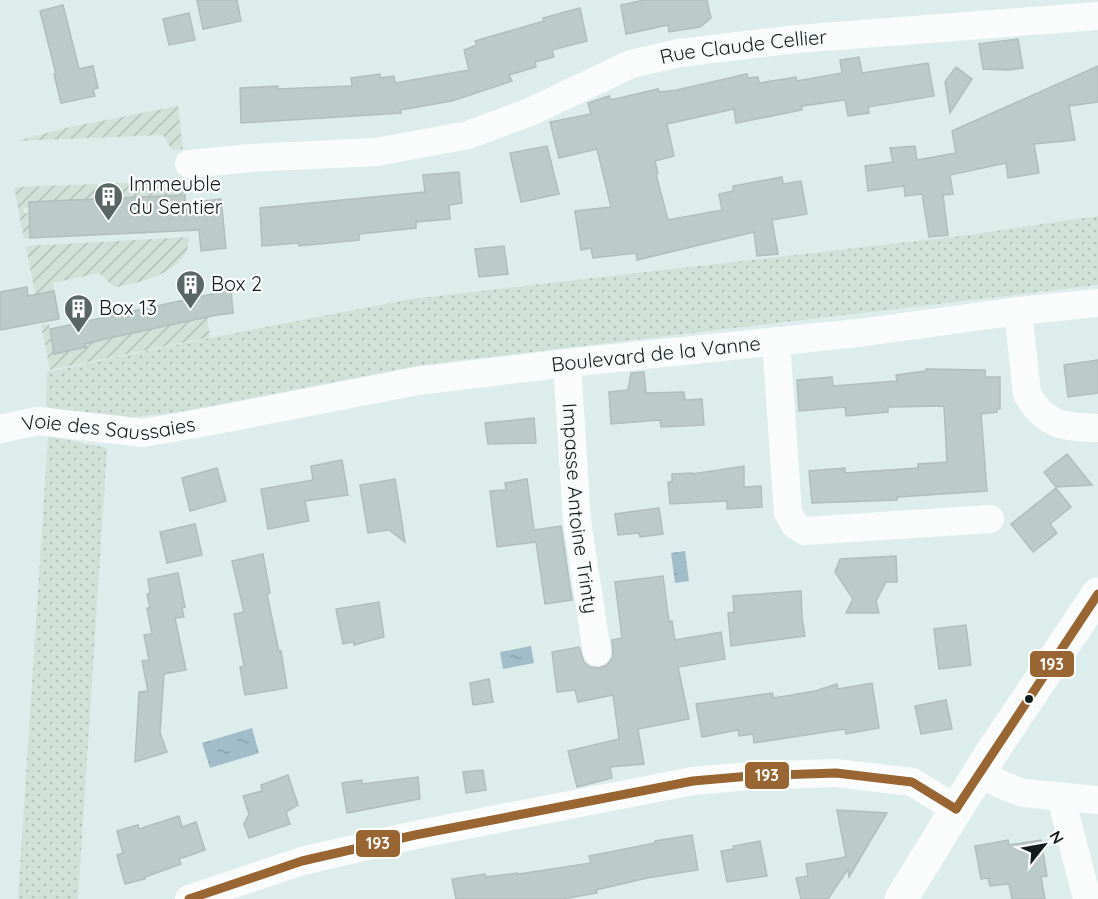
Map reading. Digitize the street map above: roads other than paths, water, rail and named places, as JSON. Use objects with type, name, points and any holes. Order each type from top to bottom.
[{"type":"main road","points":[[901,899],[979,772],[1098,594]]},
{"type":"street","name":"Rue Claude Cellier","points":[[189,164],[251,158],[376,152],[480,132],[530,112],[631,63],[679,53],[797,39],[1098,16]]},
{"type":"street","name":"Boulevard de la Vanne","points":[[217,420],[417,381],[858,333],[1018,311],[1098,303]]},
{"type":"street","points":[[1018,311],[1027,394],[1033,406],[1053,422],[1067,427],[1098,428]]},
{"type":"street","points":[[776,341],[788,513],[795,525],[805,531],[990,519]]},
{"type":"street","name":"Impasse Antoine Trinty","points":[[567,363],[577,521],[597,652]]},
{"type":"street","name":"Voie des Saussaies","points":[[0,429],[39,420],[143,432],[217,420]]},
{"type":"street","points":[[979,772],[1000,784],[1023,792],[1098,800]]},
{"type":"street","points":[[189,899],[302,861],[415,835],[682,783],[750,776],[836,773],[912,782],[957,809]]},
{"type":"street","points":[[1061,797],[1087,899]]},
{"type":"water","points":[[685,551],[689,581],[675,583],[671,553]]},
{"type":"water","points":[[531,646],[534,663],[503,669],[500,652]]},
{"type":"water","points":[[252,728],[259,753],[210,768],[202,743]]},
{"type":"place","name":"Immeuble du Sentier","points":[[108,222]]},
{"type":"place","name":"Box 2","points":[[190,310]]},
{"type":"place","name":"Box 13","points":[[78,334]]}]
